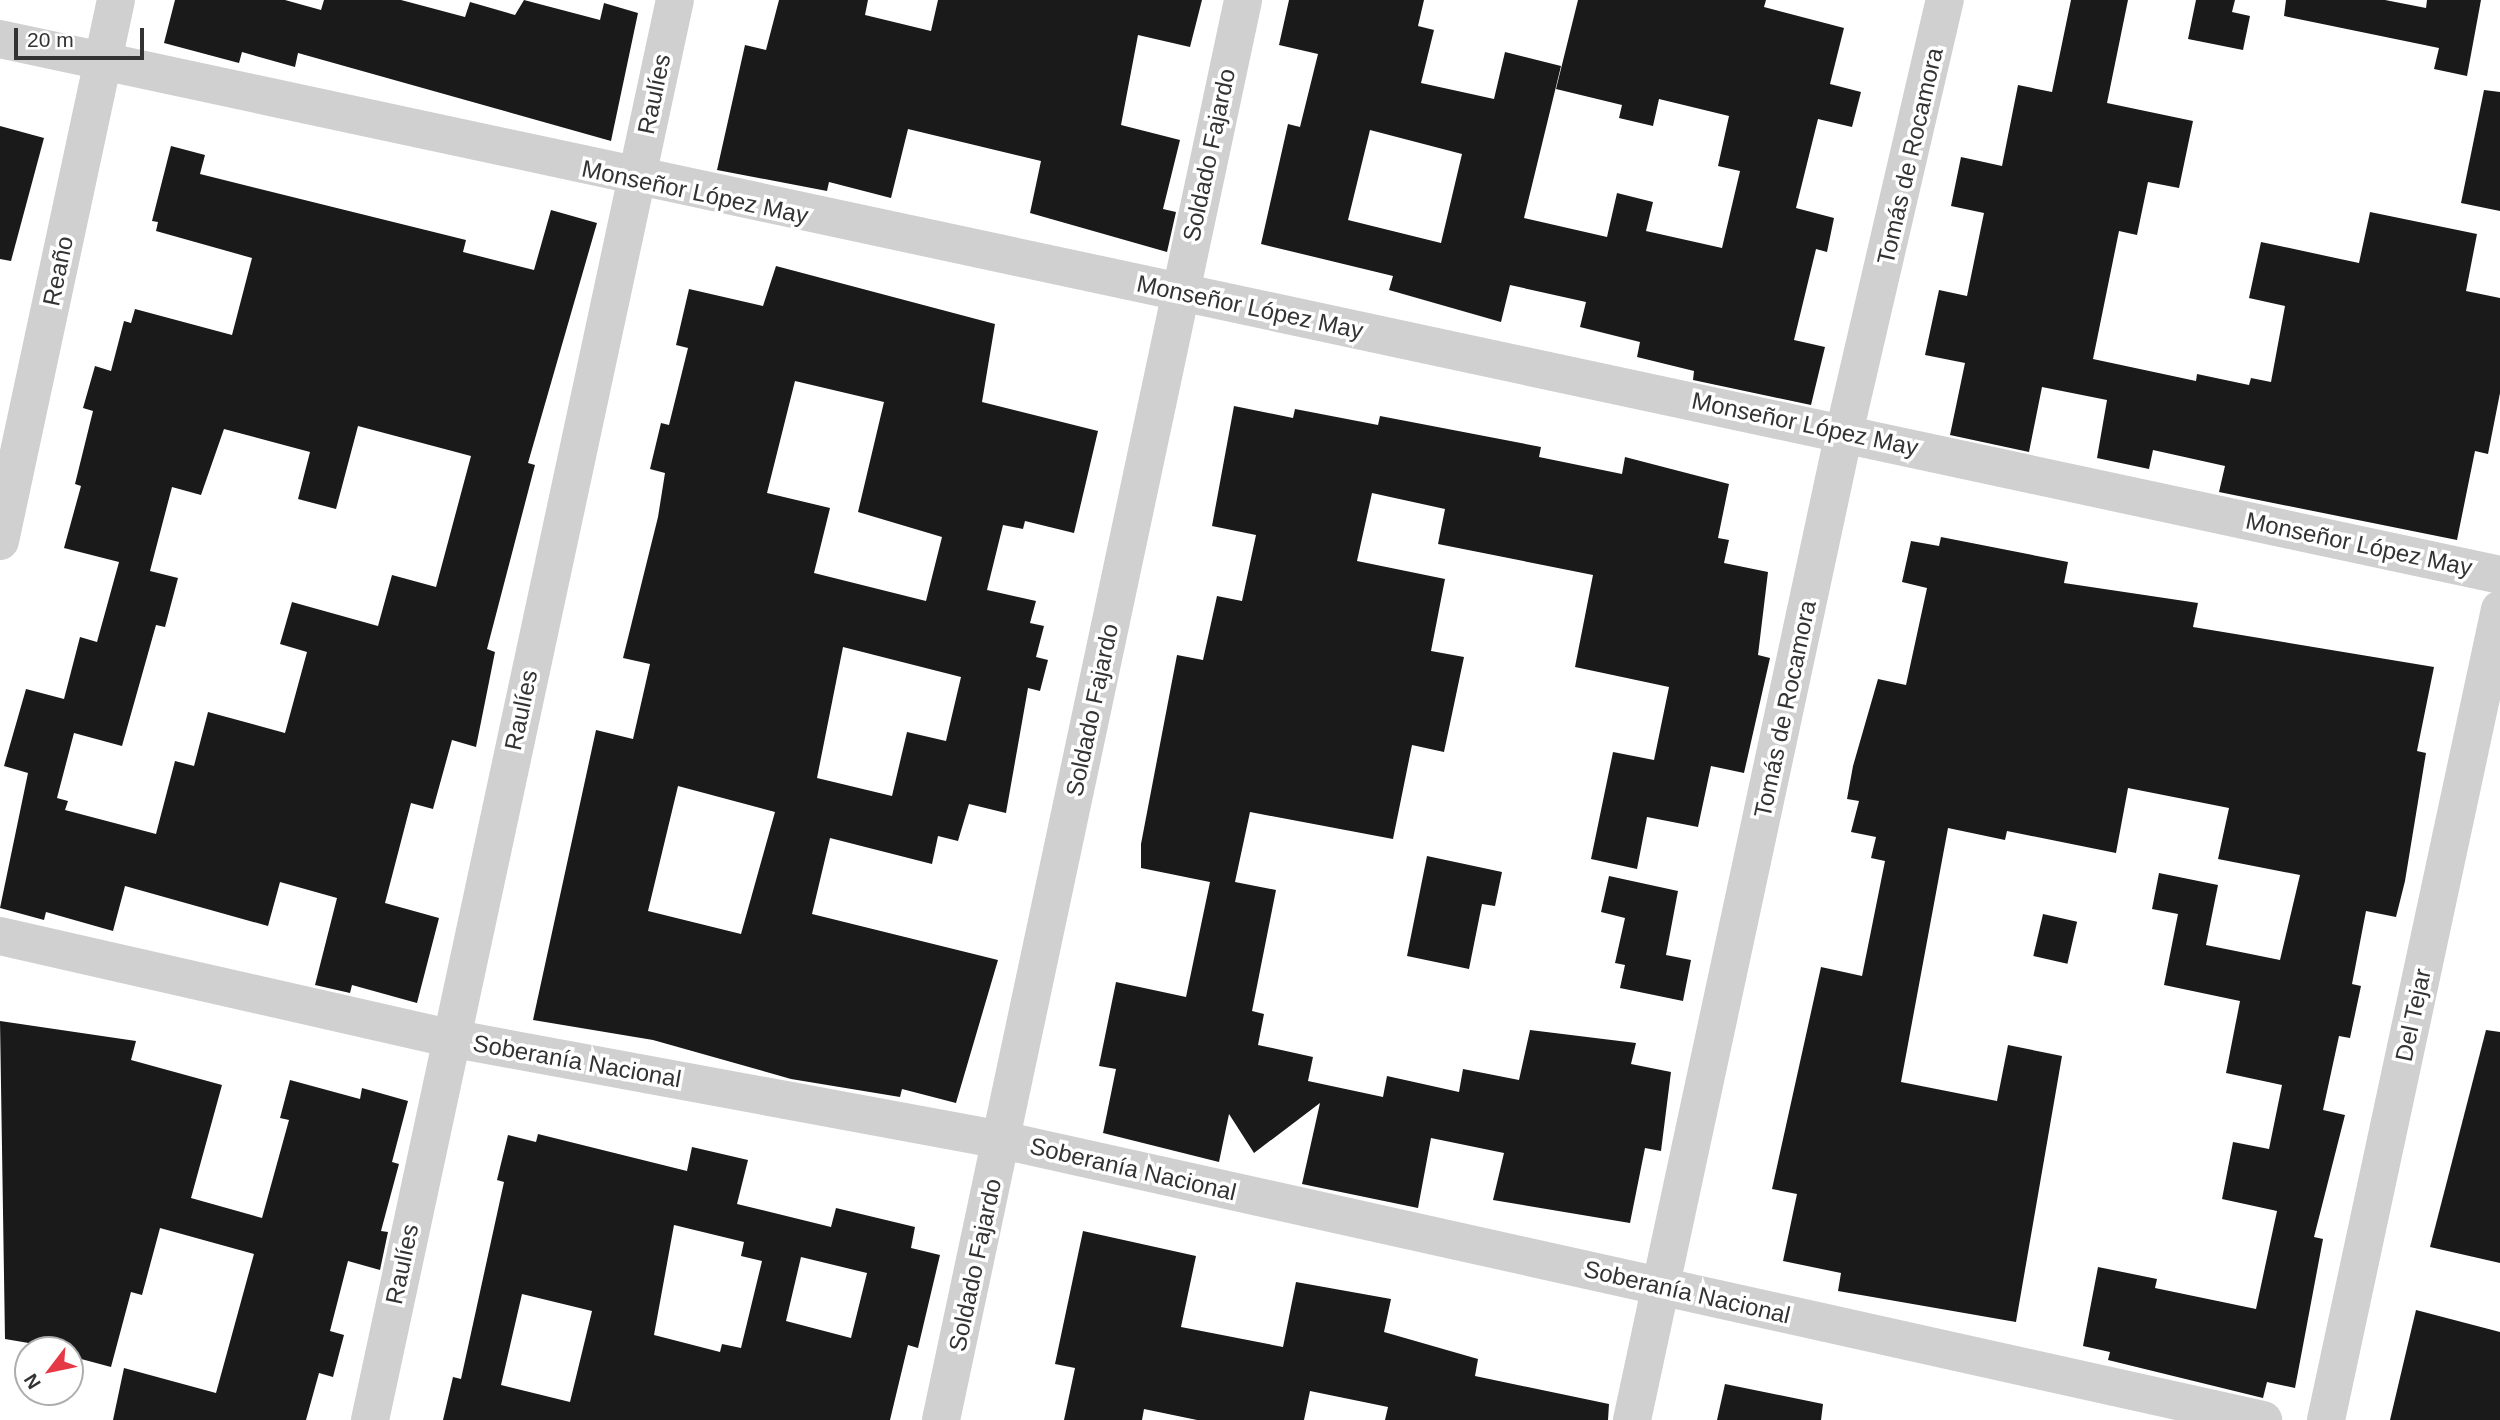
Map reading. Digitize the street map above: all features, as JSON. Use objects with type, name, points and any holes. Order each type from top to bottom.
[{"type":"street","name":"Reaño","points":[[0,541],[116,0]]},
{"type":"street","name":"Raulíes","points":[[370,1420],[675,0]]},
{"type":"street","name":"Soldado Fajardo","points":[[941,1420],[1243,0]]},
{"type":"street","name":"Tomás de Rocamora","points":[[1632,1420],[1844,433],[1945,0]]},
{"type":"street","name":"Monseñor López May","points":[[0,39],[636,180],[1179,292],[2500,575]]},
{"type":"street","name":"Del Tejar","points":[[2326,1420],[2500,609]]},
{"type":"street","name":"Soberanía Nacional","points":[[0,936],[450,1038],[1002,1140],[2263,1420]]},
{"type":"building","points":[[175,0],[285,0],[321,10],[324,0],[401,0],[465,17],[470,2],[515,15],[524,0],[600,20],[604,3],[638,13],[611,141],[298,53],[295,67],[242,52],[239,63],[164,43]]},
{"type":"building","points":[[779,0],[868,0],[865,15],[931,31],[938,0],[1202,0],[1190,47],[1138,35],[1121,125],[1180,140],[1163,209],[1176,212],[1167,252],[1030,213],[1041,161],[908,129],[891,198],[829,182],[827,191],[717,170],[745,45],[766,50]]},
{"type":"building","points":[[1289,0],[1424,0],[1418,26],[1434,30],[1421,83],[1494,99],[1505,52],[1561,66],[1524,218],[1607,237],[1617,193],[1653,202],[1646,231],[1722,248],[1740,171],[1718,166],[1729,116],[1659,99],[1653,126],[1619,118],[1622,105],[1556,89],[1578,0],[1766,0],[1764,7],[1844,28],[1830,84],[1861,92],[1852,127],[1818,119],[1796,208],[1834,218],[1827,252],[1816,249],[1794,340],[1825,347],[1811,405],[1693,380],[1694,371],[1637,357],[1640,342],[1580,327],[1586,302],[1510,285],[1501,322],[1389,290],[1393,276],[1261,244],[1288,124],[1300,127],[1318,54],[1279,45]],"holes":[[[1370,130],[1462,154],[1441,243],[1348,220]]]},
{"type":"building","points":[[2071,0],[2128,0],[2107,103],[2193,121],[2179,188],[2148,182],[2137,235],[2119,231],[2093,359],[2196,381],[2197,374],[2249,385],[2251,378],[2271,382],[2285,306],[2249,298],[2261,242],[2359,263],[2370,212],[2477,234],[2466,291],[2500,298],[2500,393],[2488,454],[2475,451],[2457,540],[2219,492],[2225,466],[2153,450],[2149,469],[2097,458],[2107,400],[2042,387],[2029,452],[1950,435],[1965,363],[1925,355],[1939,290],[1967,296],[1984,213],[1951,206],[1961,157],[2002,166],[2018,85],[2052,92]]},
{"type":"building","points":[[2196,0],[2235,0],[2232,12],[2250,16],[2243,50],[2188,39]]},
{"type":"building","points":[[2286,0],[2385,0],[2426,8],[2427,0],[2481,0],[2467,76],[2434,69],[2439,48],[2284,16]]},
{"type":"building","points":[[2484,90],[2500,92],[2500,211],[2461,203]]},
{"type":"building","points":[[0,126],[44,138],[11,261],[0,259]]},
{"type":"building","points":[[171,146],[205,155],[200,174],[466,240],[463,252],[534,270],[551,210],[597,223],[528,463],[535,465],[487,649],[495,652],[476,747],[452,740],[433,809],[411,803],[385,903],[439,918],[417,1003],[352,985],[350,993],[315,985],[337,898],[280,882],[268,926],[125,886],[113,931],[46,912],[44,920],[0,908],[28,773],[4,766],[26,689],[64,699],[80,637],[97,642],[119,562],[64,548],[81,486],[75,484],[93,411],[83,408],[95,366],[111,371],[124,321],[131,323],[135,309],[232,335],[252,258],[156,231],[158,222],[152,221]],"holes":[[[358,426],[471,456],[436,587],[392,575],[378,626],[292,602],[280,644],[307,652],[285,733],[208,712],[194,766],[175,761],[156,834],[65,810],[68,801],[57,798],[74,733],[122,746],[156,625],[165,627],[178,578],[150,571],[172,487],[201,495],[224,429],[310,452],[298,499],[336,509]]]},
{"type":"building","points":[[776,266],[995,324],[982,402],[1098,431],[1074,533],[1025,521],[1023,529],[1003,525],[987,590],[1036,601],[1030,623],[1044,626],[1036,657],[1048,660],[1040,691],[1028,688],[1006,813],[969,804],[958,841],[938,836],[932,864],[830,838],[812,914],[998,960],[956,1103],[902,1089],[900,1097],[791,1079],[653,1040],[533,1020],[596,730],[633,739],[650,664],[623,658],[658,517],[665,473],[650,469],[661,423],[669,425],[688,348],[676,345],[689,289],[763,306]],"holes":[[[795,381],[884,402],[858,512],[942,537],[926,601],[814,573],[830,508],[767,493]],[[843,647],[961,677],[946,741],[907,732],[892,796],[817,778]],[[678,786],[775,812],[741,934],[648,911]]]},
{"type":"building","points":[[1234,406],[1293,418],[1295,409],[1378,425],[1380,416],[1541,447],[1539,457],[1622,474],[1625,457],[1729,484],[1718,538],[1729,540],[1724,563],[1768,572],[1758,655],[1770,658],[1744,773],[1711,766],[1698,827],[1647,817],[1637,869],[1591,859],[1613,752],[1654,760],[1669,687],[1575,667],[1593,575],[1438,544],[1445,509],[1372,493],[1357,561],[1445,579],[1431,651],[1464,657],[1444,752],[1412,745],[1393,839],[1250,812],[1235,882],[1276,890],[1252,1011],[1264,1014],[1258,1045],[1313,1057],[1308,1081],[1383,1097],[1387,1076],[1459,1092],[1463,1069],[1519,1080],[1530,1030],[1636,1043],[1631,1064],[1671,1072],[1661,1151],[1645,1148],[1630,1223],[1493,1200],[1504,1153],[1431,1138],[1418,1208],[1302,1184],[1320,1103],[1254,1153],[1229,1114],[1219,1162],[1103,1133],[1116,1069],[1099,1066],[1116,982],[1186,997],[1210,882],[1141,868],[1141,844],[1177,655],[1203,660],[1217,596],[1242,601],[1256,535],[1212,526]]},
{"type":"building","points":[[1941,537],[2068,562],[2064,583],[2198,603],[2193,627],[2434,667],[2417,751],[2426,753],[2405,881],[2396,917],[2366,911],[2352,984],[2361,986],[2350,1038],[2339,1036],[2323,1110],[2345,1115],[2314,1237],[2323,1239],[2295,1388],[2267,1382],[2263,1398],[2108,1360],[2110,1352],[2083,1346],[2098,1267],[2157,1279],[2155,1288],[2256,1309],[2277,1211],[2222,1199],[2233,1142],[2269,1149],[2282,1085],[2226,1073],[2240,1001],[2164,985],[2178,914],[2152,909],[2159,873],[2218,885],[2206,945],[2280,960],[2300,875],[2218,859],[2229,808],[2128,788],[2116,853],[2007,831],[2005,840],[1948,828],[1901,1082],[1997,1101],[2008,1045],[2062,1056],[2016,1322],[1838,1291],[1841,1273],[1783,1261],[1797,1194],[1772,1189],[1821,967],[1862,976],[1885,861],[1871,858],[1876,837],[1851,832],[1859,801],[1847,799],[1853,766],[1878,679],[1906,685],[1927,588],[1902,582],[1911,541],[1939,546]]},
{"type":"building","points":[[1427,856],[1502,872],[1495,906],[1482,904],[1469,969],[1407,956]]},
{"type":"building","points":[[1609,876],[1678,891],[1666,955],[1691,960],[1683,1001],[1620,988],[1625,965],[1615,963],[1625,918],[1601,912]]},
{"type":"building","points":[[2043,914],[2077,922],[2067,964],[2033,956]]},
{"type":"building","points":[[0,1021],[136,1041],[131,1060],[222,1085],[191,1198],[262,1218],[289,1120],[280,1118],[290,1080],[360,1099],[362,1088],[408,1101],[392,1162],[399,1164],[381,1231],[388,1232],[380,1270],[348,1261],[330,1331],[344,1335],[333,1377],[319,1373],[306,1420],[113,1420],[124,1368],[216,1393],[254,1254],[160,1228],[142,1295],[131,1292],[111,1367],[84,1360],[84,1336],[14,1336],[14,1341],[5,1339]]},
{"type":"building","points":[[2486,1030],[2500,1032],[2500,1263],[2430,1247]]},
{"type":"building","points":[[538,1134],[687,1171],[692,1147],[748,1160],[737,1204],[831,1227],[836,1208],[915,1227],[911,1248],[940,1255],[918,1348],[908,1345],[890,1420],[443,1420],[453,1377],[461,1379],[504,1182],[497,1180],[508,1135],[536,1142]],"holes":[[[674,1225],[744,1242],[741,1256],[762,1261],[741,1348],[722,1344],[720,1352],[654,1335]],[[801,1257],[867,1273],[851,1338],[786,1321]],[[522,1294],[592,1311],[570,1402],[501,1385]]]},
{"type":"building","points":[[1083,1231],[1196,1256],[1181,1327],[1283,1347],[1296,1282],[1391,1299],[1384,1332],[1478,1359],[1475,1376],[1609,1404],[1608,1420],[1385,1420],[1388,1407],[1310,1391],[1304,1420],[1197,1420],[1144,1409],[1142,1420],[1064,1420],[1075,1368],[1055,1364]]},
{"type":"building","points":[[2416,1310],[2500,1332],[2500,1420],[2390,1420]]},
{"type":"building","points":[[1725,1384],[1823,1404],[1821,1420],[1717,1420]]}]
